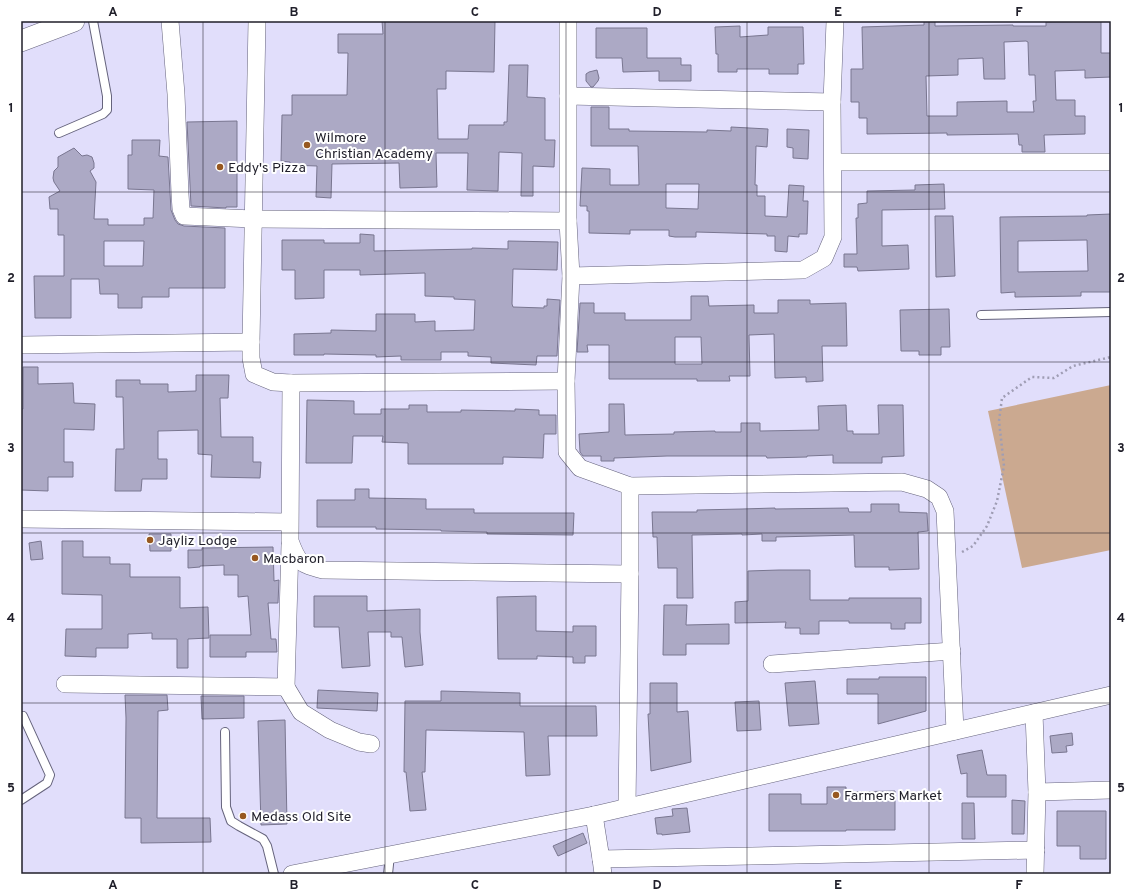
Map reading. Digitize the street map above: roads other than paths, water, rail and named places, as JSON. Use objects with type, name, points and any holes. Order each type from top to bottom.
[{"type":"street","points":[[170,21],[176,94],[181,209],[184,216],[253,219],[568,221]]},
{"type":"street","points":[[257,21],[251,342],[251,358],[254,374],[273,382],[291,383],[566,381]]},
{"type":"street","points":[[568,21],[568,221],[571,276],[566,381],[568,452],[580,468],[630,486],[902,482],[927,489],[939,497],[944,511],[955,730]]},
{"type":"street","points":[[571,276],[803,270],[824,258],[833,237],[832,102],[835,21]]},
{"type":"street","points":[[21,41],[70,22]]},
{"type":"street","points":[[568,96],[832,102]]},
{"type":"street","points":[[833,162],[1111,162]]},
{"type":"street","points":[[21,345],[251,342]]},
{"type":"street","points":[[291,383],[290,541],[286,687],[301,712],[330,730],[359,742],[371,744]]},
{"type":"street","points":[[627,807],[630,486]]},
{"type":"street","points":[[21,519],[289,522]]},
{"type":"street","points":[[290,541],[296,557],[305,565],[323,570],[630,574]]},
{"type":"street","points":[[772,664],[952,651]]},
{"type":"street","points":[[65,684],[286,687]]},
{"type":"street","points":[[292,874],[594,815],[1111,695]]},
{"type":"street","points":[[1034,713],[1037,792],[1036,874]]},
{"type":"street","points":[[1037,792],[1111,790]]},
{"type":"street","points":[[594,815],[602,867],[1036,850]]},
{"type":"lane","points":[[59,134],[103,114],[107,110],[107,96],[93,21]]},
{"type":"lane","points":[[981,315],[1111,312]]},
{"type":"lane","points":[[21,800],[48,783],[50,775],[23,716]]},
{"type":"lane","points":[[225,732],[226,806],[231,821],[263,839],[267,846],[274,874]]},
{"type":"lane","points":[[388,874],[390,855]]},
{"type":"place","name":"Wilmore Christian Academy","points":[[307,145]]},
{"type":"place","name":"Eddy's Pizza","points":[[220,167]]},
{"type":"place","name":"Jayliz Lodge","points":[[150,540]]},
{"type":"place","name":"Macbaron","points":[[255,558]]},
{"type":"place","name":"Farmers Market","points":[[836,795]]},
{"type":"place","name":"Medass Old Site","points":[[243,816]]}]
